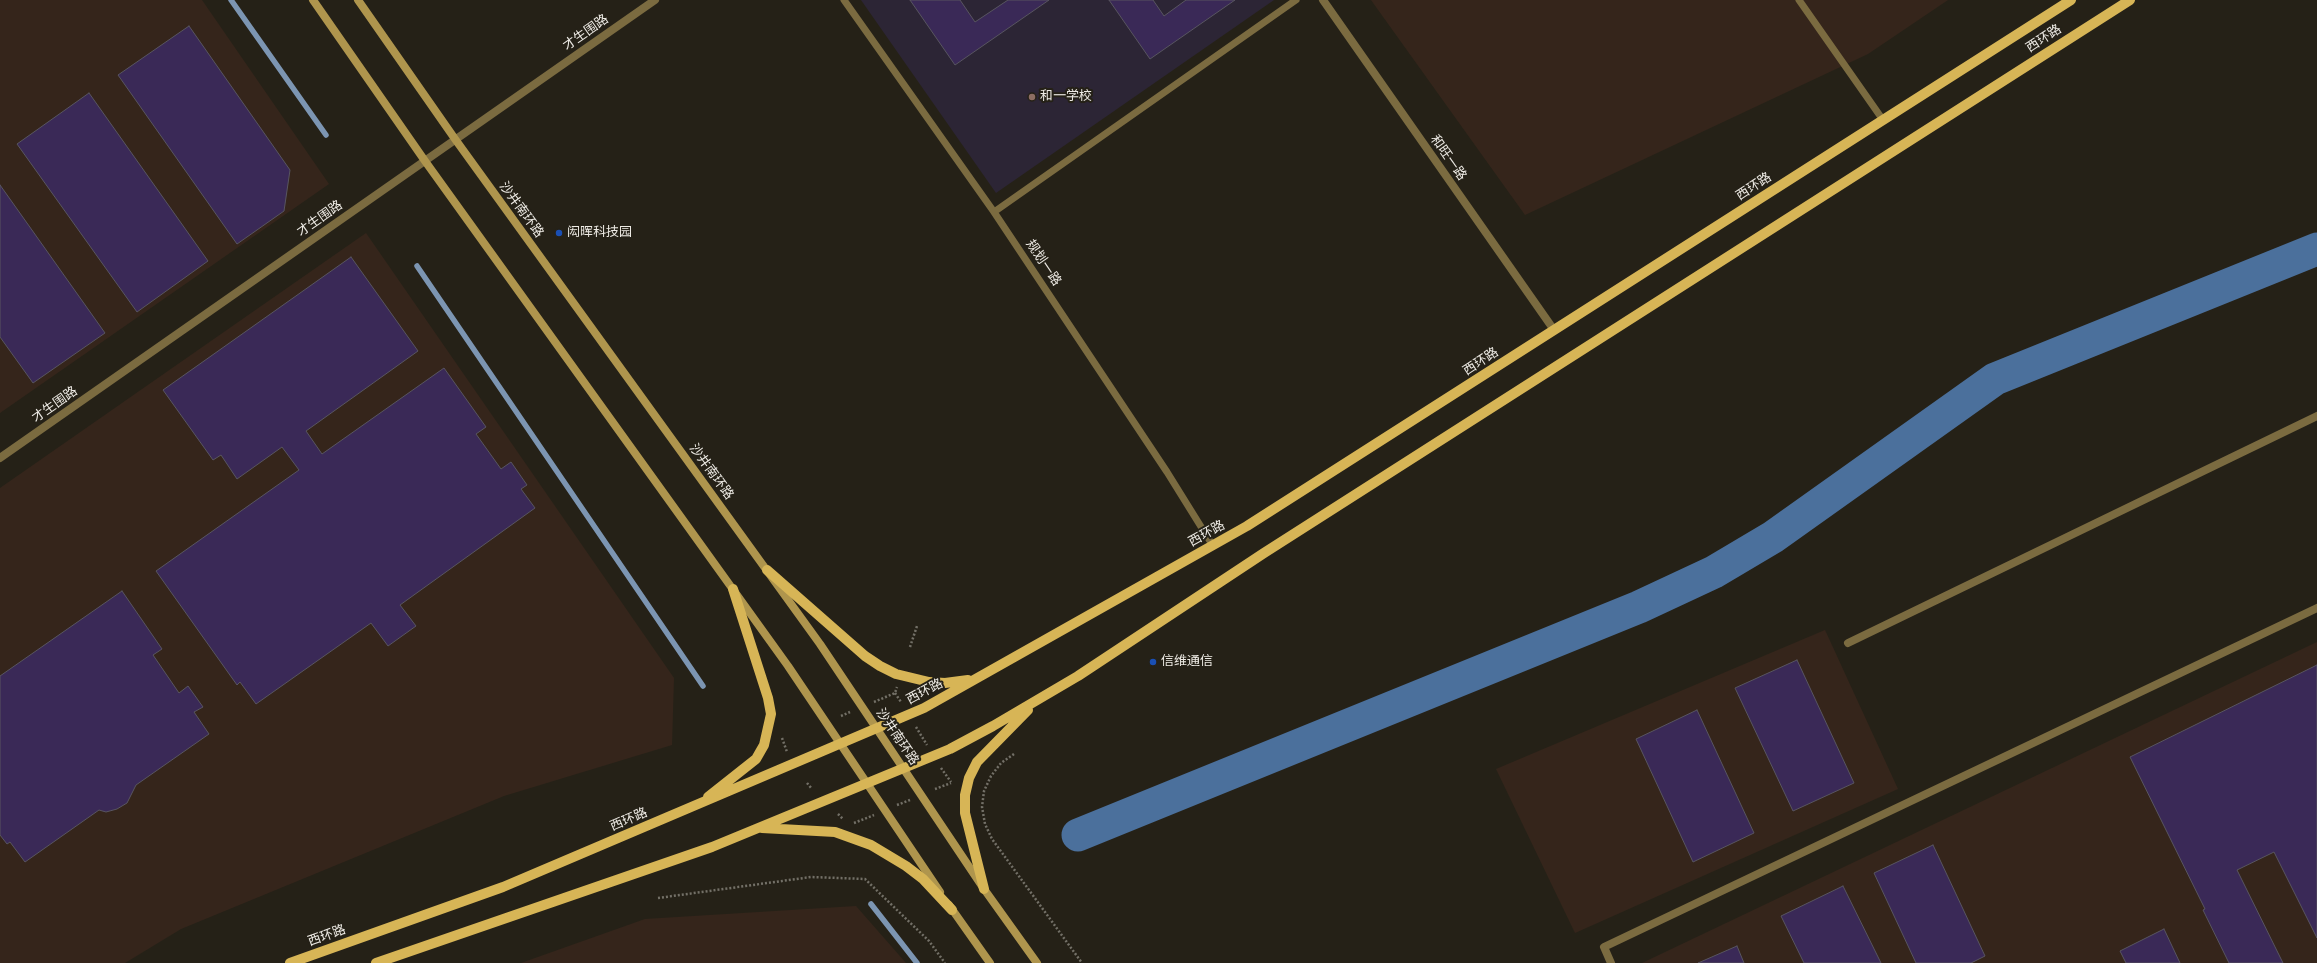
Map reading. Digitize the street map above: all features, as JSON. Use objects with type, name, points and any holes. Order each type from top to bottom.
[{"type":"main road","points":[[313,0],[425,161],[733,589],[867,783],[952,910],[990,963]]},
{"type":"main road","name":"沙井南环路","points":[[358,0],[455,140],[767,570],[877,729],[984,889],[1038,963]]},
{"type":"main road","name":"西环路","points":[[290,963],[503,887],[841,745],[909,715],[976,679],[1254,522],[2071,0]]},
{"type":"main road","name":"西环路","points":[[376,963],[712,848],[934,756],[975,736],[1036,702],[2130,0]]},
{"type":"main road","points":[[767,570],[865,656],[880,666],[896,674],[929,682],[945,683],[976,679]]},
{"type":"main road","points":[[695,807],[744,770],[756,759],[764,745],[769,730],[771,714],[768,698],[733,589]]},
{"type":"main road","points":[[984,889],[965,813],[965,795],[969,778],[978,762],[1036,702]]},
{"type":"main road","points":[[758,828],[835,832],[871,845],[894,858],[923,879],[952,910]]},
{"type":"street","name":"才生围路","points":[[0,458],[655,0]]},
{"type":"street","name":"和旺一路","points":[[1323,0],[1554,330]]},
{"type":"street","points":[[1848,643],[2317,416]]},
{"type":"street","points":[[1611,963],[1604,947],[2317,608]]},
{"type":"lane","name":"规划一路","points":[[844,0],[994,212],[1167,472],[1213,546]]},
{"type":"lane","points":[[994,212],[1296,0]]},
{"type":"lane","points":[[1799,0],[1883,120]]},
{"type":"path","points":[[910,648],[917,626]]},
{"type":"path","points":[[873,702],[895,693],[899,683]]},
{"type":"path","points":[[895,693],[951,782]]},
{"type":"path","points":[[841,716],[852,711]]},
{"type":"path","points":[[782,738],[788,754]]},
{"type":"path","points":[[1014,754],[1001,763],[991,776],[984,791],[982,807],[985,824],[992,839],[1082,963]]},
{"type":"path","points":[[935,789],[951,782],[958,784]]},
{"type":"path","points":[[807,783],[812,789]]},
{"type":"path","points":[[897,805],[913,798]]},
{"type":"path","points":[[850,825],[875,814]]},
{"type":"path","points":[[658,898],[811,877],[865,879],[929,941],[945,963]]},
{"type":"shaded area","points":[[0,0],[202,0],[329,184],[0,413]]},
{"type":"shaded area","name":"和一学校","points":[[861,0],[1274,0],[996,193]]},
{"type":"shaded area","points":[[1371,0],[1948,0],[1868,54],[1525,215]]},
{"type":"shaded area","points":[[366,233],[674,678],[672,745],[504,796],[181,929],[125,963],[0,963],[0,488]]},
{"type":"shaded area","points":[[1825,630],[1898,789],[1575,933],[1496,769]]},
{"type":"shaded area","points":[[2317,642],[2317,963],[1642,963]]},
{"type":"shaded area","points":[[856,906],[906,963],[521,963],[645,919]]},
{"type":"building","points":[[910,0],[960,0],[975,22],[1008,0],[1049,0],[955,65]]},
{"type":"building","points":[[1109,0],[1153,0],[1164,16],[1186,0],[1235,0],[1150,59]]},
{"type":"building","points":[[189,26],[290,170],[284,211],[237,244],[118,75]]},
{"type":"building","points":[[89,93],[208,261],[137,312],[17,144]]},
{"type":"building","points":[[0,185],[105,333],[33,383],[0,337]]},
{"type":"building","points":[[351,257],[418,351],[306,431],[322,454],[444,368],[486,427],[476,434],[501,469],[511,462],[527,485],[521,489],[535,508],[400,605],[416,626],[388,646],[371,623],[256,704],[240,682],[237,685],[156,571],[299,470],[282,447],[237,479],[221,455],[213,460],[163,390]]},
{"type":"building","points":[[122,591],[162,649],[153,655],[179,693],[188,686],[203,707],[194,712],[209,734],[136,785],[127,803],[117,809],[106,812],[99,810],[25,862],[10,842],[7,844],[0,835],[0,676]]},
{"type":"building","points":[[1797,660],[1854,783],[1793,811],[1735,688]]},
{"type":"building","points":[[2317,665],[2317,938],[2274,852],[2237,870],[2283,963],[2229,963],[2203,910],[2205,909],[2130,757]]},
{"type":"building","points":[[1697,710],[1754,833],[1693,862],[1636,739]]},
{"type":"building","points":[[1933,845],[1985,956],[1971,963],[1916,963],[1874,873]]},
{"type":"building","points":[[1843,886],[1881,963],[1804,963],[1781,916]]},
{"type":"building","points":[[2164,929],[2180,963],[2126,963],[2120,951]]},
{"type":"building","points":[[1737,946],[1744,963],[1698,963]]},
{"type":"waterway","points":[[231,0],[326,135]]},
{"type":"waterway","points":[[1078,835],[1639,607],[1714,572],[1773,537],[1995,379],[2317,249]]},
{"type":"waterway","points":[[417,266],[703,686]]},
{"type":"waterway","points":[[871,904],[917,963]]},
{"type":"place","name":"和一学校","points":[[1032,97]]},
{"type":"place","name":"闳晖科技园","points":[[559,233]]},
{"type":"place","name":"信维通信","points":[[1153,662]]}]
